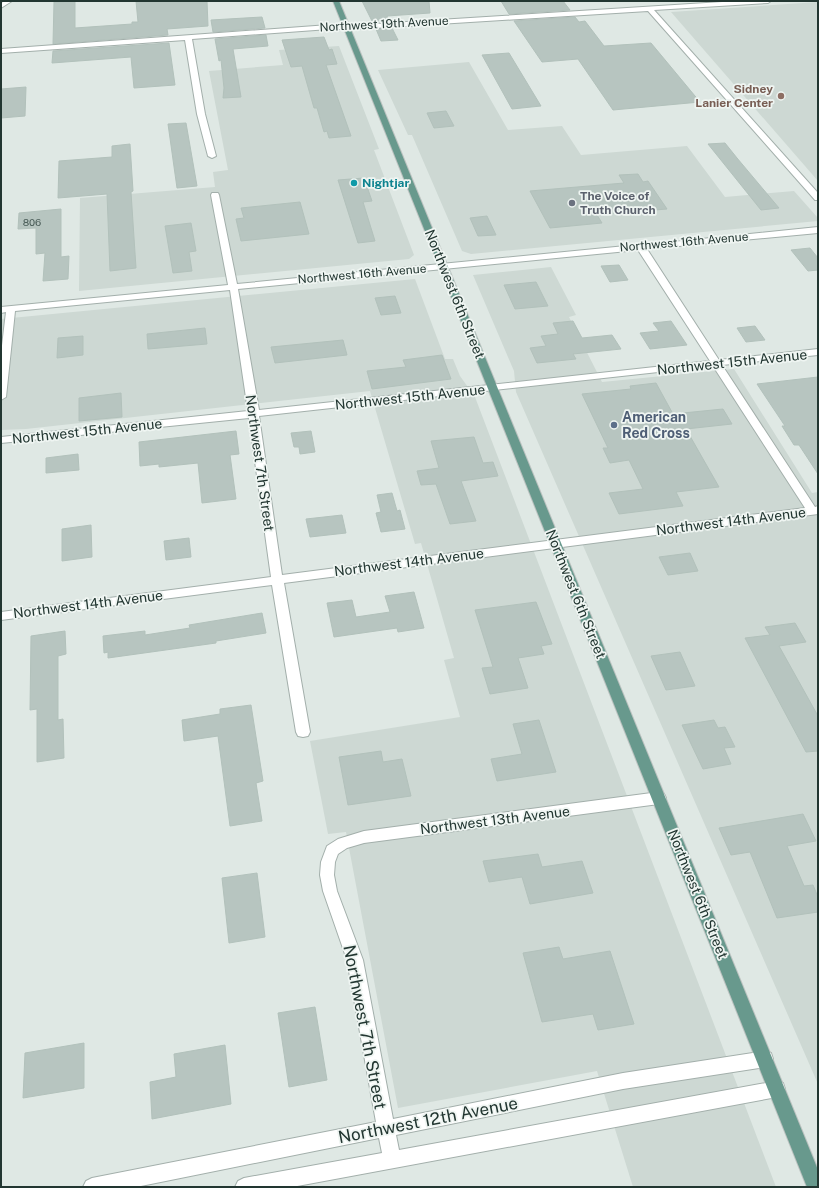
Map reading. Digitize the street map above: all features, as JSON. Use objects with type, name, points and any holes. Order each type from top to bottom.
[{"type":"main road","name":"Northwest 6th Street","points":[[336,1],[816,1187]]},
{"type":"street","points":[[1,6],[9,1]]},
{"type":"street","name":"Northwest 19th Avenue","points":[[1,51],[329,27],[347,28],[768,1]]},
{"type":"street","points":[[650,9],[818,198]]},
{"type":"street","points":[[188,37],[200,114],[212,156]]},
{"type":"street","name":"Northwest 7th Street","points":[[216,195],[254,414],[277,579],[303,732]]},
{"type":"street","name":"Northwest 16th Avenue","points":[[6,309],[640,246],[818,230]]},
{"type":"street","points":[[640,246],[715,364],[815,511]]},
{"type":"street","points":[[1,397],[6,309]]},
{"type":"street","name":"Northwest 15th Avenue","points":[[1,440],[254,414],[818,352]]},
{"type":"street","name":"Northwest 14th Avenue","points":[[1,616],[277,579],[815,511]]},
{"type":"street","name":"Northwest 13th Avenue","points":[[332,850],[343,843],[364,837],[659,798]]},
{"type":"street","name":"Northwest 7th Street","points":[[332,850],[328,862],[330,891],[355,960],[385,1129],[392,1160]]},
{"type":"street","name":"Northwest 12th Avenue","points":[[92,1187],[623,1081],[765,1059]]},
{"type":"street","points":[[244,1187],[776,1089]]},
{"type":"shaded area","name":"Sidney Lanier Center","points":[[818,2],[818,181],[671,12]]},
{"type":"shaded area","points":[[339,46],[379,149],[374,150],[414,255],[409,259],[79,291],[80,198],[215,187],[213,172],[228,170],[209,71],[283,65],[279,50]]},
{"type":"shaded area","points":[[469,62],[508,130],[562,126],[581,155],[687,146],[725,197],[794,191],[818,218],[818,221],[471,254],[462,251],[412,135],[408,135],[378,70]]},
{"type":"shaded area","points":[[551,267],[576,315],[569,317],[602,382],[734,369],[812,493],[818,492],[818,1084],[516,392],[514,371],[473,275]]},
{"type":"shaded area","points":[[415,279],[445,359],[453,359],[460,376],[475,397],[776,1187],[633,1187],[597,1071],[398,1108],[346,832],[328,834],[310,741],[460,717],[444,660],[454,658],[421,543],[415,544],[370,391],[26,429],[1,430],[1,319]]},
{"type":"building","points":[[75,1],[75,28],[132,24],[132,22],[138,22],[136,1],[207,1],[208,26],[167,29],[168,35],[53,44],[54,2]]},
{"type":"building","points":[[362,1],[429,1],[430,13],[387,16],[389,22],[373,23]]},
{"type":"building","points":[[501,1],[563,1],[570,10],[509,14]]},
{"type":"building","points":[[262,17],[265,28],[213,32],[211,20]]},
{"type":"building","points":[[575,17],[579,22],[585,21],[604,46],[651,43],[700,102],[613,110],[578,59],[542,62],[514,21]]},
{"type":"building","points":[[392,28],[398,40],[381,41],[376,29]]},
{"type":"building","points":[[266,35],[268,46],[233,49],[241,97],[223,98],[224,88],[221,60],[219,61],[215,39]]},
{"type":"building","points":[[324,37],[329,50],[332,49],[337,64],[326,65],[351,136],[329,138],[327,131],[324,132],[317,108],[314,108],[302,66],[291,67],[282,40]]},
{"type":"building","points":[[169,43],[175,85],[134,88],[131,57],[52,63],[53,51]]},
{"type":"building","points":[[509,53],[541,106],[512,109],[482,55]]},
{"type":"building","points":[[26,87],[25,116],[1,118],[1,89]]},
{"type":"building","points":[[446,111],[454,126],[434,128],[427,113]]},
{"type":"building","points":[[186,123],[197,186],[177,188],[168,124]]},
{"type":"building","points":[[725,143],[779,208],[761,210],[708,144]]},
{"type":"building","points":[[130,144],[133,191],[131,192],[136,268],[110,271],[107,194],[58,198],[59,161],[112,157],[112,146]]},
{"type":"building","points":[[638,174],[643,182],[648,181],[667,209],[597,215],[602,223],[550,228],[530,191],[624,183],[619,175]]},
{"type":"building","points":[[364,178],[372,201],[363,202],[375,241],[358,243],[338,180]]},
{"type":"building","points":[[300,202],[309,234],[241,241],[236,219],[244,218],[241,208]]},
{"type":"building","points":[[61,209],[61,257],[69,256],[68,279],[43,281],[45,253],[36,254],[36,228],[18,229],[19,213]]},
{"type":"building","points":[[487,216],[496,235],[478,236],[470,218]]},
{"type":"building","points":[[191,223],[196,251],[189,252],[192,271],[173,273],[165,226]]},
{"type":"building","points":[[810,248],[818,258],[818,270],[808,271],[791,250]]},
{"type":"building","points":[[619,265],[628,280],[610,282],[601,266]]},
{"type":"building","points":[[536,282],[548,306],[515,309],[504,285]]},
{"type":"building","points":[[395,296],[401,313],[381,315],[375,298]]},
{"type":"building","points":[[573,321],[582,338],[612,335],[621,349],[573,354],[576,359],[537,363],[530,348],[546,346],[541,336],[558,334],[553,323]]},
{"type":"building","points":[[671,321],[687,345],[650,349],[640,333],[659,331],[653,323]]},
{"type":"building","points":[[755,326],[765,340],[746,342],[737,328]]},
{"type":"building","points":[[205,328],[207,344],[148,349],[147,334]]},
{"type":"building","points":[[83,336],[83,355],[57,358],[58,338]]},
{"type":"building","points":[[343,340],[347,355],[275,363],[271,347]]},
{"type":"building","points":[[442,355],[451,379],[372,389],[367,371],[406,367],[403,360]]},
{"type":"building","points":[[818,377],[818,474],[799,445],[794,445],[782,426],[785,426],[757,384]]},
{"type":"building","points":[[656,383],[673,414],[723,409],[732,424],[686,429],[719,487],[676,492],[683,506],[619,514],[609,493],[643,489],[629,460],[610,463],[603,448],[608,448],[582,394],[631,389],[630,386]]},
{"type":"building","points":[[121,393],[122,417],[79,421],[79,398]]},
{"type":"building","points":[[236,431],[239,454],[230,455],[236,499],[202,503],[198,463],[159,467],[159,464],[140,466],[139,442]]},
{"type":"building","points":[[311,431],[315,452],[300,454],[299,447],[294,447],[291,433]]},
{"type":"building","points":[[474,437],[483,463],[493,462],[498,476],[461,481],[476,521],[450,524],[436,484],[421,485],[417,471],[439,468],[431,441]]},
{"type":"building","points":[[78,454],[79,470],[46,473],[46,458]]},
{"type":"building","points":[[392,493],[397,511],[400,510],[405,529],[381,532],[376,513],[381,512],[377,495]]},
{"type":"building","points":[[342,515],[346,533],[310,537],[306,519]]},
{"type":"building","points":[[91,525],[92,557],[62,561],[62,529]]},
{"type":"building","points":[[189,538],[191,557],[166,560],[164,541]]},
{"type":"building","points":[[690,553],[698,571],[668,575],[659,557]]},
{"type":"building","points":[[414,592],[424,628],[398,632],[397,628],[334,637],[327,603],[352,600],[356,617],[390,612],[385,596]]},
{"type":"building","points":[[536,602],[552,644],[541,646],[544,654],[518,658],[528,688],[490,694],[482,668],[493,667],[475,610]]},
{"type":"building","points":[[262,613],[266,633],[216,641],[216,643],[108,658],[108,652],[104,653],[103,636],[145,631],[145,635],[190,628],[189,625]]},
{"type":"building","points":[[795,623],[806,642],[779,646],[818,716],[818,751],[806,752],[745,638],[770,635],[765,627]]},
{"type":"building","points":[[65,631],[66,654],[58,656],[58,720],[63,719],[64,758],[37,762],[37,709],[30,710],[31,636]]},
{"type":"building","points":[[680,652],[695,686],[666,690],[651,656]]},
{"type":"building","points":[[251,705],[263,781],[256,783],[262,821],[230,826],[218,736],[184,741],[182,720],[220,714],[220,709]]},
{"type":"building","points":[[539,720],[556,772],[497,781],[491,759],[522,754],[513,724]]},
{"type":"building","points":[[714,720],[718,728],[725,727],[735,747],[724,748],[731,764],[703,769],[682,725]]},
{"type":"building","points":[[381,751],[383,762],[402,759],[411,796],[348,805],[339,757]]},
{"type":"building","points":[[803,814],[816,841],[787,846],[804,886],[813,885],[818,897],[818,912],[777,918],[750,852],[731,855],[719,828]]},
{"type":"building","points":[[538,854],[542,867],[582,861],[593,893],[530,904],[522,877],[489,882],[483,861]]},
{"type":"building","points":[[257,873],[265,937],[229,943],[222,878]]},
{"type":"building","points":[[559,947],[563,959],[610,951],[634,1024],[598,1030],[593,1014],[542,1022],[523,953]]},
{"type":"building","points":[[315,1007],[327,1080],[289,1087],[278,1013]]},
{"type":"building","points":[[84,1043],[84,1088],[23,1098],[25,1053]]},
{"type":"building","points":[[225,1045],[231,1104],[152,1119],[150,1082],[176,1077],[174,1054]]},
{"type":"place","name":"Sidney Lanier Center","points":[[781,96]]},
{"type":"place","name":"Nightjar","points":[[354,183]]},
{"type":"place","name":"The Voice of Truth Church","points":[[572,203]]},
{"type":"place","name":"American Red Cross","points":[[614,425]]}]
